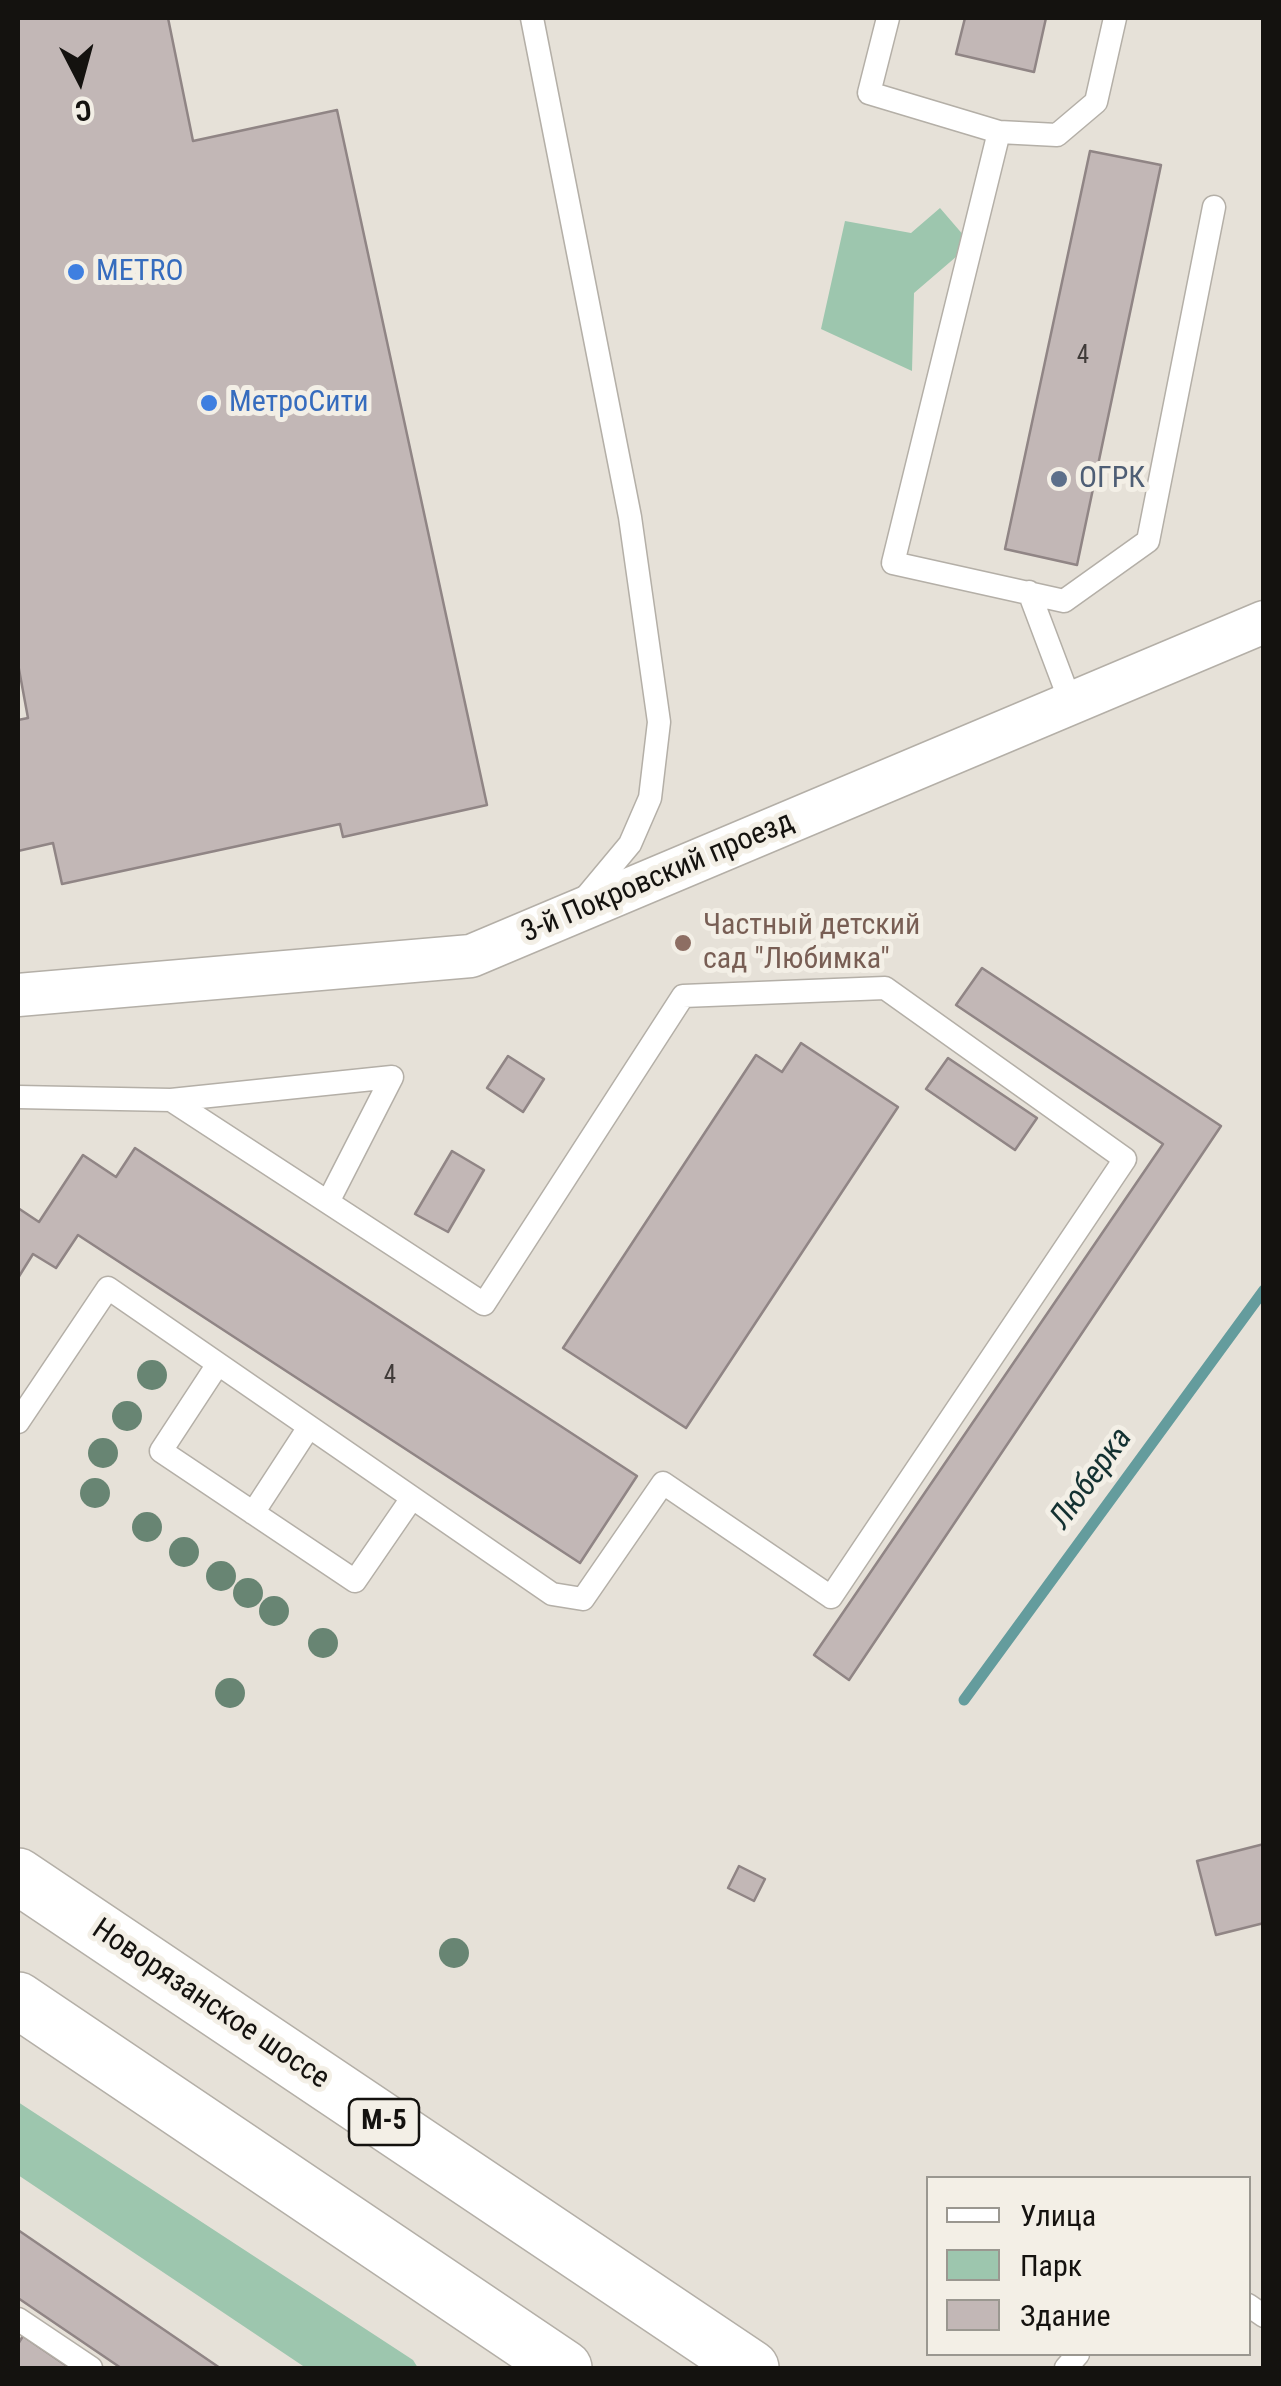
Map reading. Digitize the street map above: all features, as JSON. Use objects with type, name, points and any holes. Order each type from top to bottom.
[{"type":"highway","name":"Новорязанское шоссе","points":[[18,1876],[751,2368]]},
{"type":"highway","points":[[18,2000],[564,2368]]},
{"type":"street","name":"3-й Покровский проезд","points":[[18,995],[471,956],[1264,622]]},
{"type":"lane","points":[[532,18],[630,517],[660,722],[650,798],[630,844],[574,912]]},
{"type":"lane","points":[[888,18],[870,94],[999,132],[1057,136],[1096,102],[1115,18]]},
{"type":"lane","points":[[999,132],[893,563],[1064,600],[1148,541],[1214,207]]},
{"type":"lane","points":[[1030,592],[1072,706]]},
{"type":"lane","points":[[18,1422],[108,1288],[552,1594],[583,1599],[663,1483],[831,1597],[1125,1159],[885,988],[683,996],[484,1304],[171,1100]]},
{"type":"lane","points":[[18,1097],[171,1100],[392,1076],[328,1202]]},
{"type":"lane","points":[[218,1364],[161,1451],[355,1581],[412,1498]]},
{"type":"lane","points":[[254,1513],[309,1427]]},
{"type":"lane","points":[[18,2318],[91,2368]]},
{"type":"green space","points":[[940,208],[971,244],[914,293],[912,371],[821,329],[845,221],[911,233]]},
{"type":"green space","points":[[18,2102],[413,2360],[418,2368],[306,2368],[18,2175]]},
{"type":"building","name":"МетроСити","points":[[18,18],[168,18],[193,141],[337,110],[487,805],[343,837],[340,824],[62,884],[53,843],[18,851],[18,720],[28,718],[18,664]]},
{"type":"building","points":[[965,18],[1046,18],[1034,72],[956,54]]},
{"type":"building","points":[[1090,151],[1161,165],[1077,565],[1005,549]]},
{"type":"building","points":[[982,968],[1221,1126],[849,1680],[814,1655],[1163,1144],[956,1005]]},
{"type":"building","points":[[801,1043],[898,1107],[686,1428],[563,1348],[756,1055],[782,1072]]},
{"type":"building","points":[[508,1056],[544,1079],[523,1112],[487,1088]]},
{"type":"building","points":[[948,1058],[1037,1118],[1015,1150],[926,1089]]},
{"type":"building","points":[[135,1148],[637,1476],[580,1563],[78,1235],[56,1268],[33,1254],[18,1278],[18,1208],[39,1222],[83,1155],[116,1177]]},
{"type":"building","points":[[452,1151],[484,1170],[448,1232],[415,1214]]},
{"type":"building","points":[[1264,1844],[1264,1923],[1216,1935],[1197,1861]]},
{"type":"building","points":[[739,1866],[765,1879],[754,1901],[728,1888]]},
{"type":"building","points":[[18,2230],[220,2368],[121,2368],[18,2298]]},
{"type":"building","points":[[23,2336],[70,2368],[18,2368],[18,2344]]},
{"type":"waterway","name":"Люберка","points":[[964,1700],[1264,1290]]},
{"type":"place","name":"METRO","points":[[76,272]]},
{"type":"place","name":"МетроСити","points":[[209,403]]},
{"type":"place","name":"ОГРК","points":[[1059,479]]},
{"type":"place","name":"Частный детский сад \"Любимка\"","points":[[683,943]]}]
